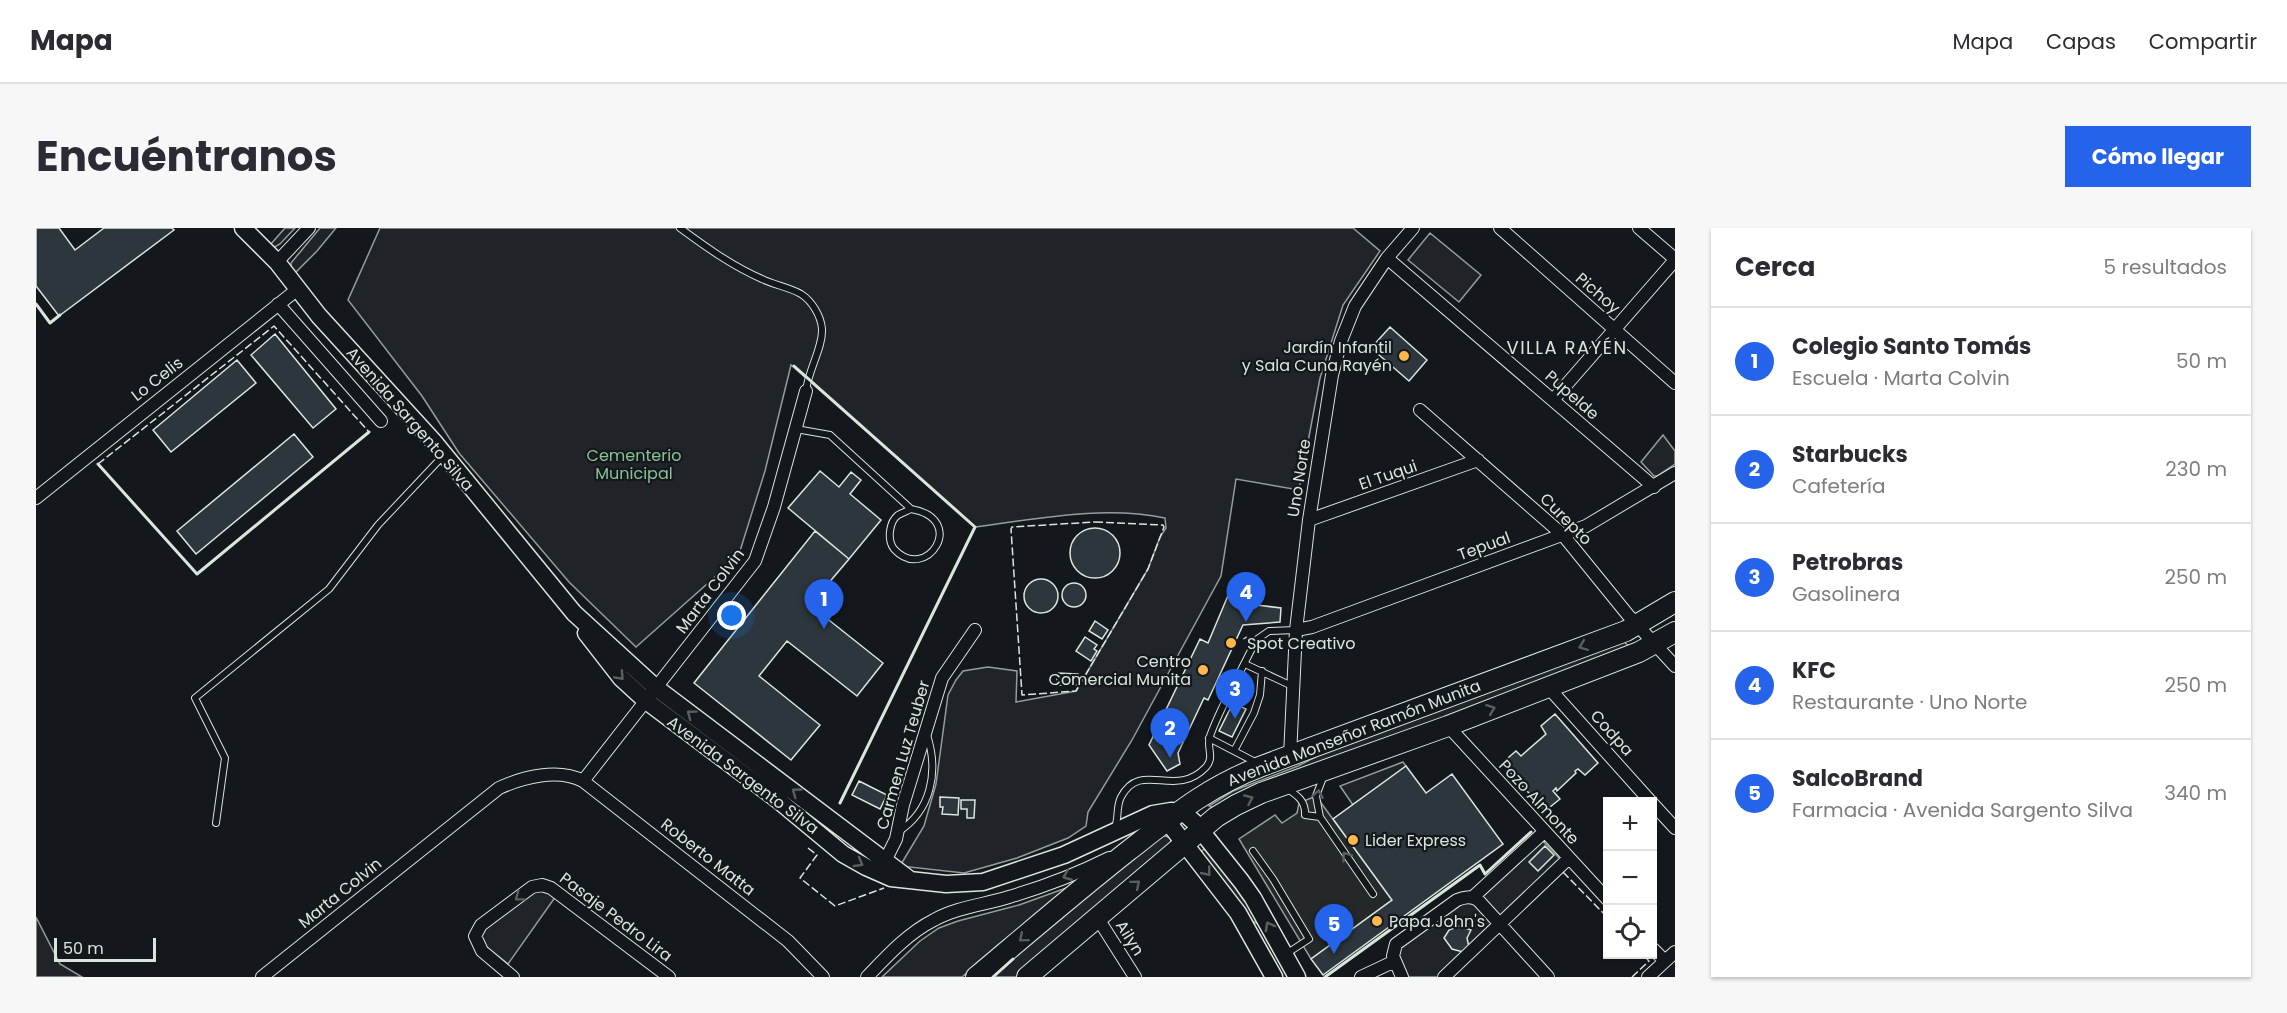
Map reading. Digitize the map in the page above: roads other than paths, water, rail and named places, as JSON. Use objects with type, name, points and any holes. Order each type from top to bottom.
[{"type":"main road","name":"Avenida Sargento Silva","points":[[243,228],[277,262],[319,316],[444,455],[574,613],[610,665],[645,700],[778,800],[843,854],[885,876],[897,879],[946,884],[983,882],[1064,855],[1140,820],[1164,812],[1172,816]]},
{"type":"main road","name":"Avenida Monseñor Ramón Munita","points":[[976,977],[1172,816],[1224,782],[1638,626],[1675,602]]},
{"type":"main road","name":"Avenida Sargento Silva","points":[[574,613],[656,687],[909,879]]},
{"type":"main road","name":"Avenida Monseñor Ramón Munita","points":[[1028,977],[1200,830],[1236,805],[1448,726],[1655,645],[1675,632]]},
{"type":"main road","points":[[1274,977],[1233,907],[1184,844],[1172,816],[1188,817],[1253,898],[1297,977]]},
{"type":"main road","points":[[1259,950],[1272,955],[1285,955]]},
{"type":"street","points":[[277,262],[309,228]]},
{"type":"street","name":"Uno Norte","points":[[1290,756],[1296,630],[1332,375],[1341,341],[1355,306],[1387,258],[1413,228]]},
{"type":"street","name":"Pichoy","points":[[1500,228],[1675,383]]},
{"type":"street","points":[[1553,400],[1675,260],[1639,228]]},
{"type":"street","name":"Pupelde","points":[[1387,258],[1654,487]]},
{"type":"street","name":"Lo Celis","points":[[36,498],[299,288]]},
{"type":"street","name":"Avenida Sargento Silva","points":[[278,304],[381,422]]},
{"type":"street","name":"Marta Colvin","points":[[582,781],[755,561],[806,391]]},
{"type":"street","name":"Curepto","points":[[1420,410],[1563,535],[1638,626],[1675,666]]},
{"type":"street","name":"El Tuqui","points":[[1310,520],[1478,460]]},
{"type":"street","name":"Tepual","points":[[1296,630],[1312,627],[1563,535],[1594,522],[1675,473]]},
{"type":"street","name":"Carmen Luz Teuber","points":[[885,861],[897,832],[942,678],[975,630]]},
{"type":"street","name":"Codpa","points":[[1548,687],[1647,797]]},
{"type":"street","name":"Pozo Almonte","points":[[1448,726],[1603,895]]},
{"type":"street","name":"Marta Colvin","points":[[262,977],[499,788],[522,779],[565,774]]},
{"type":"street","name":"Roberto Matta","points":[[565,774],[582,781],[788,941],[823,977]]},
{"type":"street","name":"Codpa","points":[[1657,808],[1675,828]]},
{"type":"street","points":[[1402,977],[1393,950],[1396,944],[1457,900],[1473,897],[1544,832]]},
{"type":"street","points":[[867,977],[906,939],[936,918],[1012,897],[1062,879],[1139,842]]},
{"type":"street","points":[[1444,977],[1569,858]]},
{"type":"street","name":"Pasaje Pedro Lira","points":[[513,977],[482,951],[475,936],[481,925],[532,887],[542,885],[551,888],[669,977]]},
{"type":"street","points":[[1473,897],[1548,977]]},
{"type":"street","name":"Ailyn","points":[[1097,917],[1135,977]]},
{"type":"street","points":[[1657,952],[1665,961]]},
{"type":"street","points":[[1648,977],[1675,952]]},
{"type":"street","points":[[1361,977],[1395,961]]},
{"type":"lane","points":[[680,228],[734,265],[763,280],[801,294],[814,308],[822,328],[807,378],[806,391]]},
{"type":"lane","points":[[796,429],[830,435],[911,509],[926,512],[938,523],[940,538],[933,552],[918,560],[903,557],[892,546],[889,530],[897,516],[911,509]]},
{"type":"lane","points":[[216,823],[225,758],[195,698],[329,589],[378,525],[444,455]]},
{"type":"lane","points":[[1111,834],[1119,814],[1118,805],[1122,794],[1136,781],[1146,778],[1177,782],[1203,769],[1210,758],[1209,738],[1256,640],[1264,632],[1296,630]]},
{"type":"lane","points":[[1245,664],[1293,686]]},
{"type":"lane","points":[[1234,751],[1254,713],[1260,695],[1262,671]]},
{"type":"lane","points":[[897,832],[916,817],[930,791],[931,754],[925,731]]},
{"type":"lane","points":[[1209,738],[1262,766]]},
{"type":"lane","points":[[1326,771],[1317,796],[1320,817],[1373,894]]},
{"type":"lane","points":[[1282,786],[1300,798],[1304,804],[1305,815],[1320,817]]},
{"type":"lane","points":[[1119,814],[1126,820],[1140,820]]},
{"type":"lane","points":[[1253,851],[1274,879],[1309,939],[1285,955]]},
{"type":"place","name":"Jardín Infantil y Sala Cuna Rayén","points":[[1404,356]]},
{"type":"place","name":"KFC","points":[[1246,622]]},
{"type":"place","name":"Colegio Santo Tomás","points":[[824,629]]},
{"type":"place","name":"´Spot Creativo","points":[[1231,643]]},
{"type":"place","name":"Centro Comercial Munita","points":[[1203,670]]},
{"type":"place","name":"Petrobras","points":[[1235,719]]},
{"type":"place","name":"Starbucks","points":[[1170,758]]},
{"type":"place","name":"Lider Express","points":[[1353,840]]},
{"type":"place","name":"Papa John's","points":[[1377,921]]},
{"type":"place","name":"SalcoBrand","points":[[1334,954]]},
{"type":"district","name":"VILLA RAYÉN","points":[[1567,347]]},
{"type":"park label","name":"Cementerio Municipal","points":[[634,464]]}]
